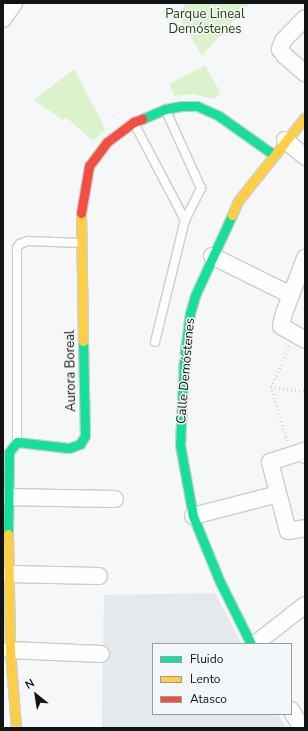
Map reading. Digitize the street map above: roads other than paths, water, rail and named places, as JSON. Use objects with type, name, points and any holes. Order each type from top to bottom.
[{"type":"street","points":[[3,19],[14,3]]},
{"type":"street","points":[[305,18],[283,42],[280,49],[284,55],[305,73]]},
{"type":"street","name":"Aurora Boreal","points":[[17,442],[69,448],[80,444],[85,436],[81,206],[89,166],[107,142],[134,122],[165,109],[189,106],[206,110],[239,129],[274,155]]},
{"type":"street","name":"Calle Demóstenes","points":[[250,643],[220,582],[193,516],[180,445],[184,358],[190,313],[195,296],[238,201],[285,140],[305,117]]},
{"type":"street","points":[[285,140],[305,157]]},
{"type":"street","points":[[212,256],[291,295]]},
{"type":"street","points":[[300,337],[283,328],[281,325],[305,258]]},
{"type":"street","points":[[16,728],[10,650],[9,574],[5,497],[9,452],[17,442]]},
{"type":"street","points":[[300,454],[270,462],[288,531],[305,528]]},
{"type":"street","points":[[193,516],[278,494]]},
{"type":"street","points":[[5,497],[115,499]]},
{"type":"street","points":[[9,574],[99,576]]},
{"type":"street","points":[[257,643],[305,605]]},
{"type":"street","points":[[10,650],[101,654]]},
{"type":"street","points":[[292,712],[302,728]]},
{"type":"lane","points":[[155,342],[185,220],[200,192],[200,184],[165,109]]},
{"type":"lane","points":[[134,122],[185,220]]},
{"type":"lane","points":[[17,442],[17,248],[22,243],[28,241],[81,243]]},
{"type":"park label","name":"Parque Lineal Demóstenes","points":[[205,22]]}]
